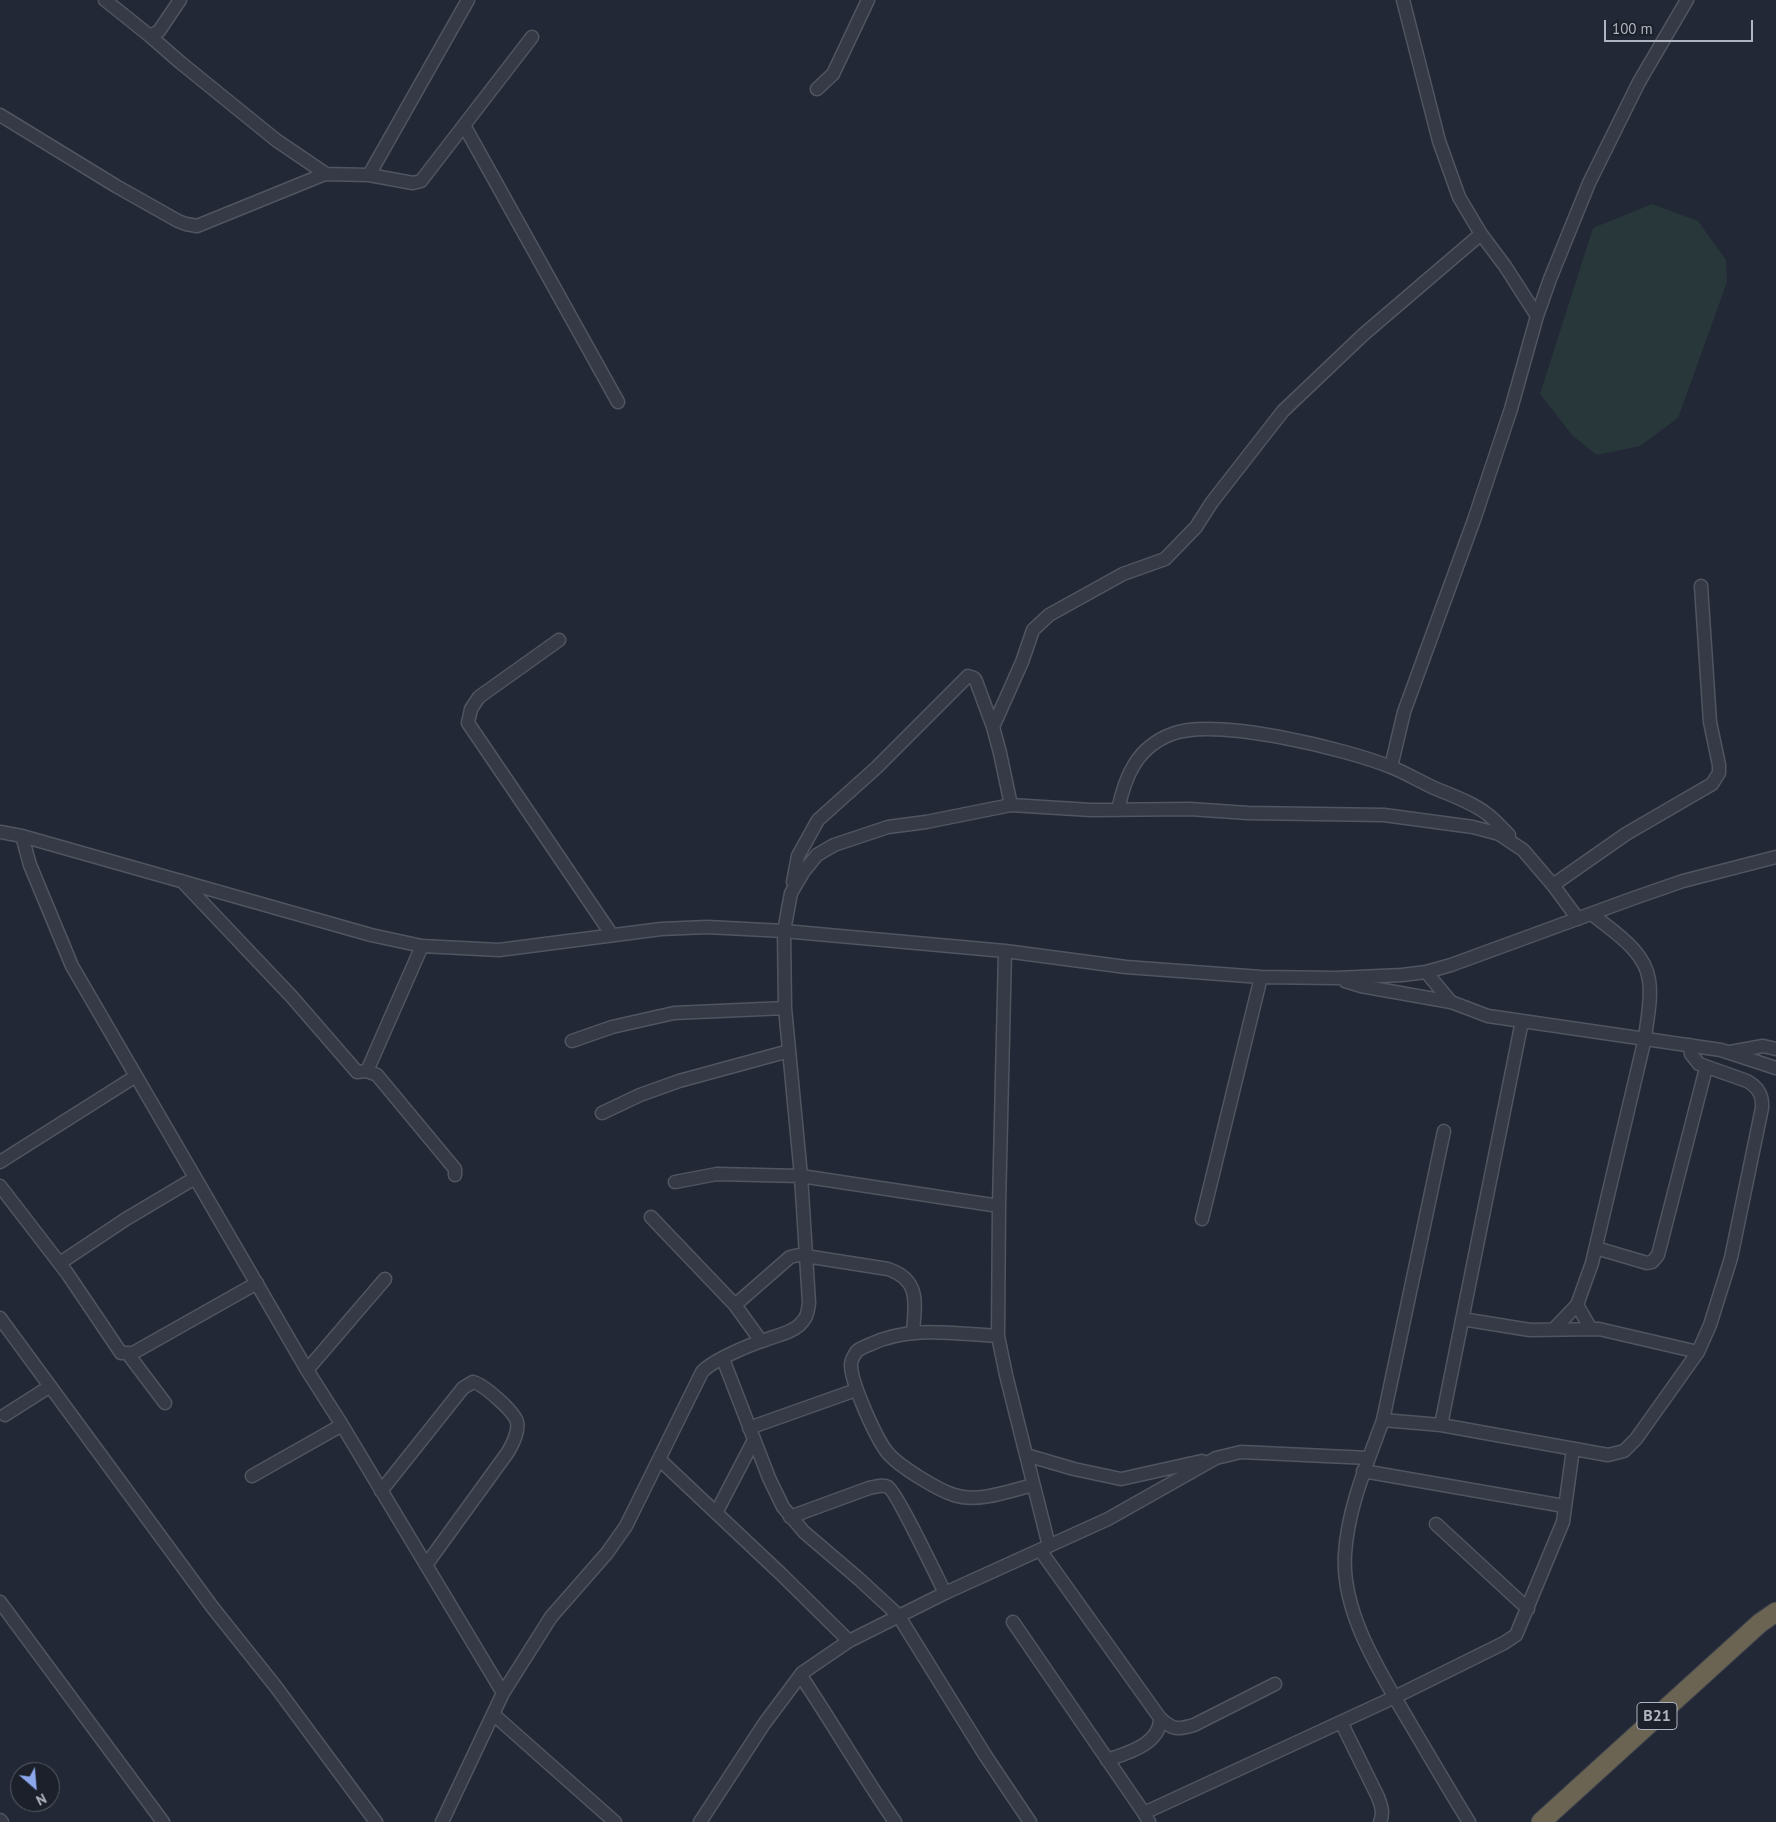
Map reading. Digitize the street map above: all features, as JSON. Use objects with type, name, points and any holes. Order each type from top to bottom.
[{"type":"highway","name":"B21","points":[[1540,1822],[1760,1623],[1776,1612]]},
{"type":"street","points":[[105,0],[276,140],[326,174]]},
{"type":"street","points":[[150,36],[159,31],[180,0]]},
{"type":"street","points":[[369,175],[468,0]]},
{"type":"street","points":[[818,89],[833,74],[868,0]]},
{"type":"street","points":[[1404,0],[1442,149],[1459,197],[1481,234],[1505,266],[1537,316]]},
{"type":"street","points":[[1391,767],[1404,712],[1477,511],[1511,410],[1537,316],[1550,279],[1589,183],[1639,82],[1688,0]]},
{"type":"street","points":[[0,115],[116,186],[186,224],[201,225],[326,174],[369,175],[413,184],[421,182],[465,127],[532,37]]},
{"type":"street","points":[[465,127],[618,402]]},
{"type":"street","points":[[993,727],[1022,662],[1033,630],[1049,615],[1124,574],[1165,559],[1196,527],[1212,502],[1283,411],[1364,334],[1481,234]]},
{"type":"street","points":[[1553,885],[1626,834],[1712,784],[1716,778],[1719,765],[1710,722],[1701,586]]},
{"type":"street","points":[[559,640],[479,697],[471,709],[468,723],[612,935]]},
{"type":"street","points":[[442,1822],[503,1694],[551,1617],[607,1553],[626,1526],[702,1372],[723,1359],[761,1341],[796,1328],[807,1315],[809,1303],[801,1176],[785,1008],[784,930],[798,856],[818,820],[876,768],[968,676],[976,681],[993,727],[1011,805]]},
{"type":"street","points":[[1118,810],[1122,789],[1139,758],[1153,744],[1173,734],[1202,729],[1307,742],[1391,767],[1487,813],[1523,850],[1553,885],[1578,919]]},
{"type":"street","points":[[791,894],[804,870],[817,855],[834,845],[888,826],[926,822],[1011,805],[1118,810],[1190,809],[1248,813],[1384,815],[1473,827],[1499,834],[1523,850]]},
{"type":"street","points":[[0,832],[22,836],[181,880],[371,935],[422,946],[499,950],[661,929],[707,927],[784,930],[1005,951],[1126,967],[1261,977],[1336,978],[1426,972],[1451,965],[1683,881],[1776,857]]},
{"type":"street","points":[[22,836],[30,865],[72,966],[307,1370],[342,1424],[503,1694]]},
{"type":"street","points":[[181,880],[292,997],[357,1072],[377,1075],[455,1169],[455,1175]]},
{"type":"street","points":[[1554,1329],[1577,1305],[1596,1248],[1645,1038],[1650,1000],[1649,978],[1646,969],[1632,947],[1592,914]]},
{"type":"street","points":[[367,1072],[422,946]]},
{"type":"street","points":[[1005,951],[1006,1178]]},
{"type":"street","points":[[1005,951],[998,1336],[1033,1485],[1044,1548],[1160,1718],[1175,1729],[1194,1725],[1275,1684]]},
{"type":"street","points":[[1426,972],[1451,1002]]},
{"type":"street","points":[[1202,1219],[1261,977]]},
{"type":"street","points":[[1336,978],[1361,986],[1451,1002],[1488,1016],[1690,1045],[1728,1052],[1776,1068]]},
{"type":"street","points":[[572,1041],[612,1027],[674,1013],[785,1008]]},
{"type":"street","points":[[1442,1425],[1522,1021]]},
{"type":"street","points":[[1383,1420],[1442,1425],[1608,1455],[1616,1454],[1629,1447],[1698,1352],[1710,1325],[1731,1258],[1762,1100],[1757,1089],[1747,1081],[1706,1068],[1694,1060],[1690,1045]]},
{"type":"street","points":[[1728,1052],[1763,1046],[1775,1046]]},
{"type":"street","points":[[602,1113],[640,1095],[679,1081],[789,1051]]},
{"type":"street","points":[[1596,1248],[1647,1263],[1652,1262],[1658,1255],[1706,1068]]},
{"type":"street","points":[[0,1162],[136,1076]]},
{"type":"street","points":[[1444,1131],[1383,1420],[1369,1458],[1362,1471],[1350,1517],[1345,1555],[1347,1583],[1353,1610],[1365,1641],[1395,1697],[1469,1822]]},
{"type":"street","points":[[675,1182],[717,1174],[801,1176],[999,1206]]},
{"type":"street","points":[[60,1263],[126,1219],[195,1178]]},
{"type":"street","points":[[0,1186],[60,1263],[121,1352],[133,1353],[257,1283]]},
{"type":"street","points":[[651,1217],[735,1304],[761,1341]]},
{"type":"street","points":[[735,1304],[795,1254],[888,1269],[899,1273],[907,1279],[915,1302],[913,1332]]},
{"type":"street","points":[[307,1370],[386,1279]]},
{"type":"street","points":[[1577,1305],[1591,1329]]},
{"type":"street","points":[[0,1318],[212,1608],[276,1687],[376,1822]]},
{"type":"street","points":[[1462,1319],[1530,1330],[1591,1329],[1620,1333],[1698,1352]]},
{"type":"street","points":[[998,1336],[913,1332],[891,1336],[858,1350],[852,1358],[851,1365],[856,1390],[881,1443],[888,1453],[896,1462],[938,1488],[954,1496],[978,1498],[1033,1485]]},
{"type":"street","points":[[128,1354],[165,1404]]},
{"type":"street","points":[[723,1359],[769,1478],[790,1517],[804,1532],[898,1615],[985,1755],[1030,1822]]},
{"type":"street","points":[[382,1491],[463,1388],[469,1384],[473,1382],[482,1386],[515,1417],[517,1429],[508,1452],[426,1565]]},
{"type":"street","points":[[5,1415],[49,1387]]},
{"type":"street","points":[[716,1512],[751,1434],[856,1390]]},
{"type":"street","points":[[252,1476],[342,1424]]},
{"type":"street","points":[[1013,1622],[1146,1817],[1511,1639],[1520,1628],[1563,1522],[1573,1449]]},
{"type":"street","points":[[1026,1455],[1122,1479],[1241,1452],[1369,1458]]},
{"type":"street","points":[[700,1822],[764,1724],[802,1673],[849,1641],[898,1615],[1108,1519],[1219,1457]]},
{"type":"street","points":[[660,1460],[849,1641]]},
{"type":"street","points":[[1362,1471],[1564,1506]]},
{"type":"street","points":[[790,1517],[869,1488],[889,1487],[898,1500],[945,1593]]},
{"type":"street","points":[[1436,1524],[1528,1609]]},
{"type":"street","points":[[0,1602],[162,1822]]},
{"type":"street","points":[[801,1676],[895,1822]]},
{"type":"street","points":[[493,1714],[615,1822]]},
{"type":"street","points":[[1107,1760],[1122,1755],[1149,1741],[1158,1731],[1160,1718]]},
{"type":"street","points":[[1341,1722],[1378,1796],[1382,1807],[1380,1822]]},
{"type":"shaded area","points":[[1652,204],[1698,221],[1726,260],[1727,282],[1678,418],[1640,446],[1597,455],[1573,436],[1540,394],[1593,228]]}]
